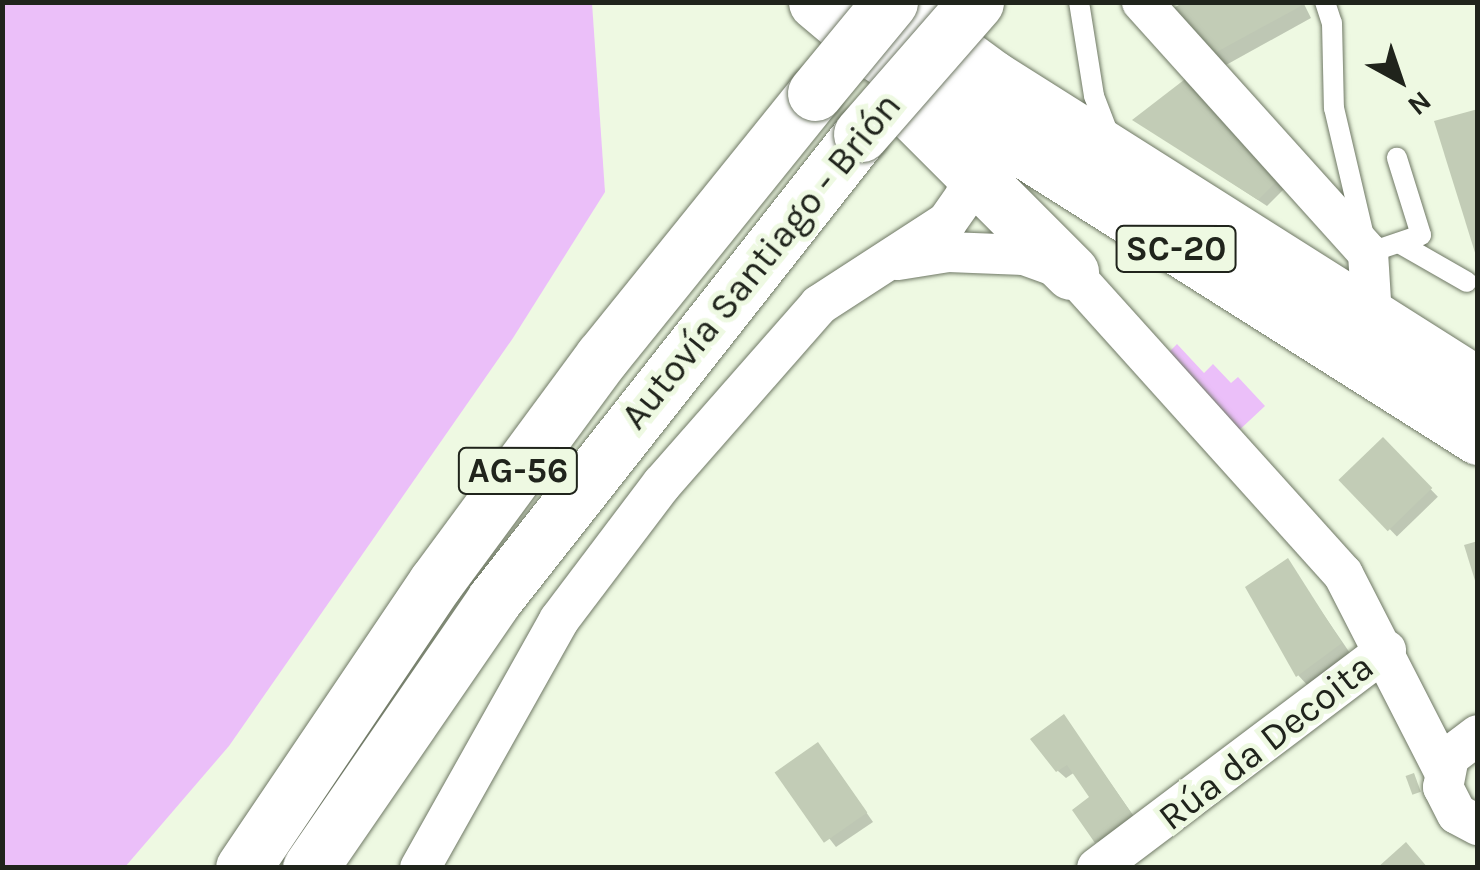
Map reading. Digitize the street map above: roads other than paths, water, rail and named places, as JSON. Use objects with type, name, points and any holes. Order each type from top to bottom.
[{"type":"highway","points":[[807,2],[822,35],[969,167],[1071,272]]},
{"type":"highway","name":"SC-20","points":[[816,2],[890,19],[1117,156],[1478,385]]},
{"type":"highway","name":"Autovía Santiago - Brión","points":[[310,868],[494,600],[861,134],[976,2]]},
{"type":"highway","name":"SC-20","points":[[890,19],[1478,437]]},
{"type":"highway","name":"Autovía Santiago - Brión","points":[[243,868],[436,582],[602,357],[815,92],[890,19]]},
{"type":"highway","points":[[1392,330],[1478,355]]},
{"type":"street","points":[[1142,2],[1383,248],[1392,330]]},
{"type":"street","points":[[420,868],[559,620],[662,484],[820,305],[880,262],[947,222],[966,195],[969,167]]},
{"type":"street","points":[[880,262],[948,252],[1024,255],[1071,272],[1344,574],[1386,650],[1444,772],[1448,802],[1478,825]]},
{"type":"street","name":"Rúa da Decoita","points":[[1098,868],[1386,650]]},
{"type":"street","points":[[1444,772],[1458,746],[1478,735]]},
{"type":"lane","points":[[1079,2],[1094,96],[1117,156]]},
{"type":"lane","points":[[1324,2],[1332,23],[1334,108],[1383,248],[1468,282]]},
{"type":"lane","points":[[1383,248],[1420,235],[1397,158]]}]
